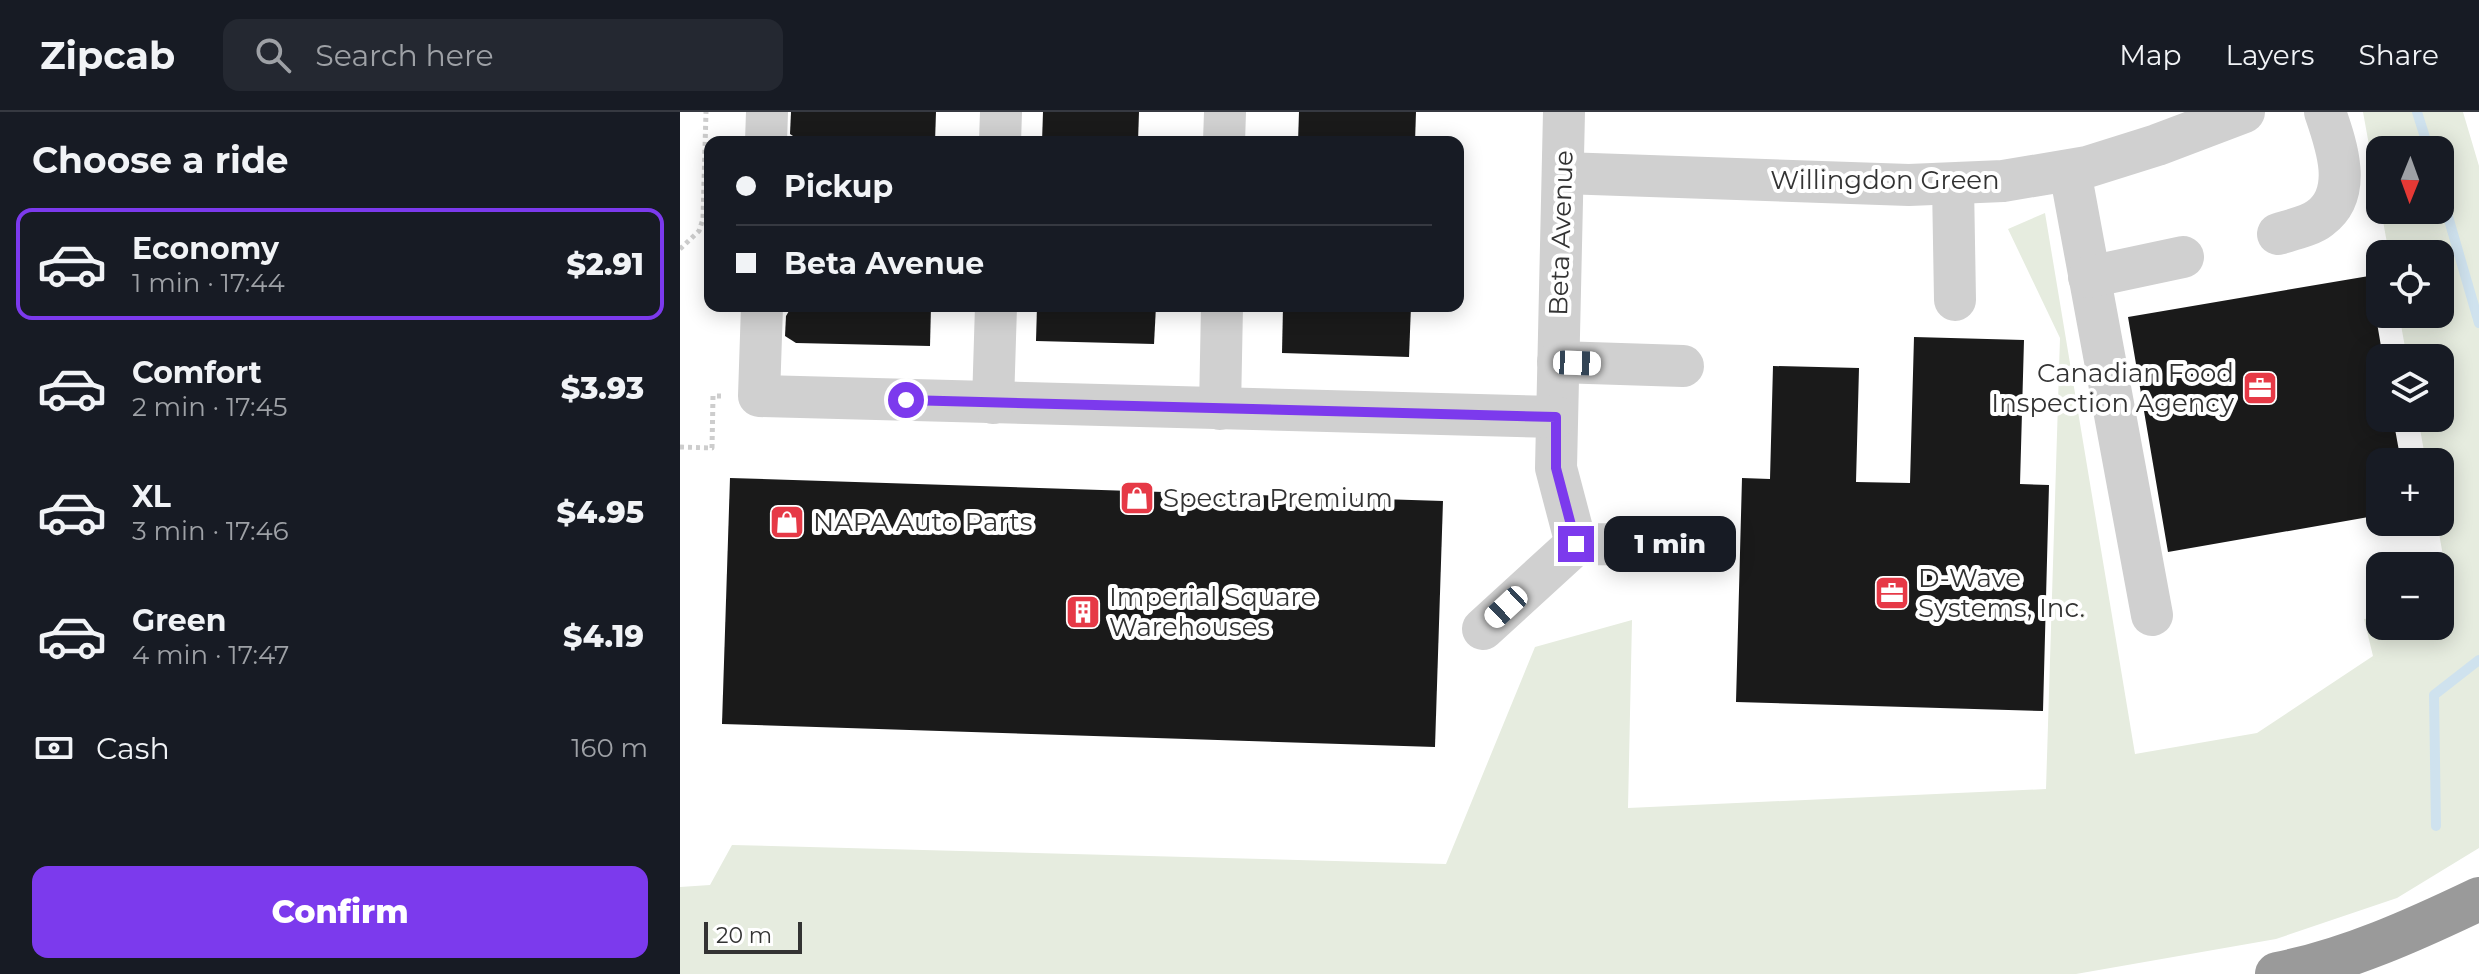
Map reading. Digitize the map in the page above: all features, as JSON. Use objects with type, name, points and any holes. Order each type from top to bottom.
[{"type":"highway","points":[[2277,974],[2307,968],[2405,935],[2479,899]]},
{"type":"street","points":[[766,136],[767,112]]},
{"type":"street","points":[[1000,136],[1001,112]]},
{"type":"street","points":[[1224,136],[1225,112]]},
{"type":"street","name":"Beta Avenue","points":[[1564,112],[1556,468],[1576,544]]},
{"type":"street","name":"Willingdon Green","points":[[1563,173],[1953,184],[2003,181],[2070,171],[2157,145],[2244,112]]},
{"type":"street","points":[[2278,234],[2321,218],[2340,190],[2339,149],[2325,112]]},
{"type":"street","points":[[2070,171],[2152,615]]},
{"type":"street","points":[[1953,184],[1955,300]]},
{"type":"street","points":[[2089,277],[2183,257]]},
{"type":"street","points":[[762,312],[759,396],[1556,417]]},
{"type":"street","points":[[993,403],[996,312]]},
{"type":"street","points":[[1220,409],[1222,312]]},
{"type":"street","points":[[1558,362],[1683,366]]},
{"type":"street","points":[[1483,629],[1576,544],[1676,545]]},
{"type":"path","points":[[706,112],[706,136]]},
{"type":"path","points":[[680,249],[699,231],[704,218]]},
{"type":"path","points":[[680,447],[712,448],[713,396],[759,396]]},
{"type":"shaded area","points":[[2363,112],[2463,112],[2479,166],[2479,848],[2397,898],[2276,939],[2076,974],[680,974],[680,887],[710,885],[732,845],[1446,864],[1535,647],[1632,620],[1628,808],[2046,789],[2060,338],[2008,229],[2045,213],[2135,754],[2257,733],[2373,656],[2369,640],[2454,640],[2454,552],[2442,552],[2439,536],[2454,536],[2454,448],[2423,448],[2421,432],[2454,432],[2454,344],[2404,344],[2402,328],[2454,328],[2454,240],[2386,240],[2384,224],[2454,224],[2454,136],[2367,136]]},
{"type":"building","points":[[791,112],[936,112],[935,136],[790,134]]},
{"type":"building","points":[[1043,112],[1139,112],[1138,136],[1042,136]]},
{"type":"building","points":[[1299,112],[1416,112],[1415,136],[1298,136]]},
{"type":"building","name":"Canadian Food Inspection Agency","points":[[2366,277],[2366,328],[2378,328],[2381,344],[2366,344],[2366,432],[2396,432],[2398,448],[2366,448],[2366,517],[2168,552],[2128,317]]},
{"type":"building","points":[[788,312],[931,312],[930,346],[796,343],[785,336]]},
{"type":"building","points":[[1037,312],[1156,312],[1154,344],[1036,341]]},
{"type":"building","points":[[1283,312],[1411,312],[1409,357],[1282,353]]},
{"type":"building","name":"D-Wave Systems, Inc.","points":[[1914,337],[2024,340],[2020,484],[2049,485],[2043,711],[1736,702],[1742,478],[1770,479],[1773,366],[1859,368],[1856,482],[1910,483]]},
{"type":"building","name":"Imperial Square Warehouses","points":[[730,478],[1443,501],[1435,747],[722,724]]},
{"type":"waterway","points":[[2417,112],[2425,136]]},
{"type":"waterway","points":[[2450,224],[2479,323]]},
{"type":"waterway","points":[[2436,826],[2434,695],[2479,660]]},
{"type":"place","name":"Canadian Food Inspection Agency","points":[[2260,388]]},
{"type":"place","name":"Spectra Premium","points":[[1137,498]]},
{"type":"place","name":"NAPA Auto Parts","points":[[787,522]]},
{"type":"place","name":"D-Wave Systems, Inc.","points":[[1892,593]]},
{"type":"place","name":"Imperial Square Warehouses","points":[[1083,612]]},
{"type":"route","points":[[906,400],[1556,417],[1556,468],[1576,544]]}]
